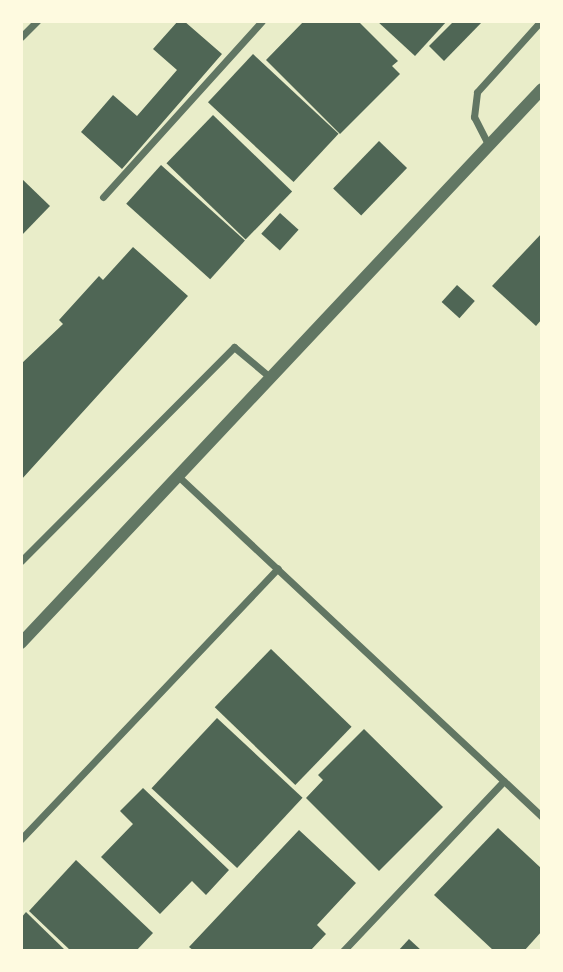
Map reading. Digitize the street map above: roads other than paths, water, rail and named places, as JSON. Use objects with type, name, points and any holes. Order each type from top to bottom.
[{"type":"street","points":[[21,37],[37,21]]},
{"type":"street","points":[[103,197],[262,21]]},
{"type":"street","points":[[489,146],[474,117],[477,92],[541,21]]},
{"type":"street","points":[[21,643],[542,89]]},
{"type":"street","points":[[21,561],[234,347],[271,379]]},
{"type":"street","points":[[179,477],[542,817]]},
{"type":"street","points":[[21,839],[278,568]]},
{"type":"street","points":[[343,951],[503,781]]}]
